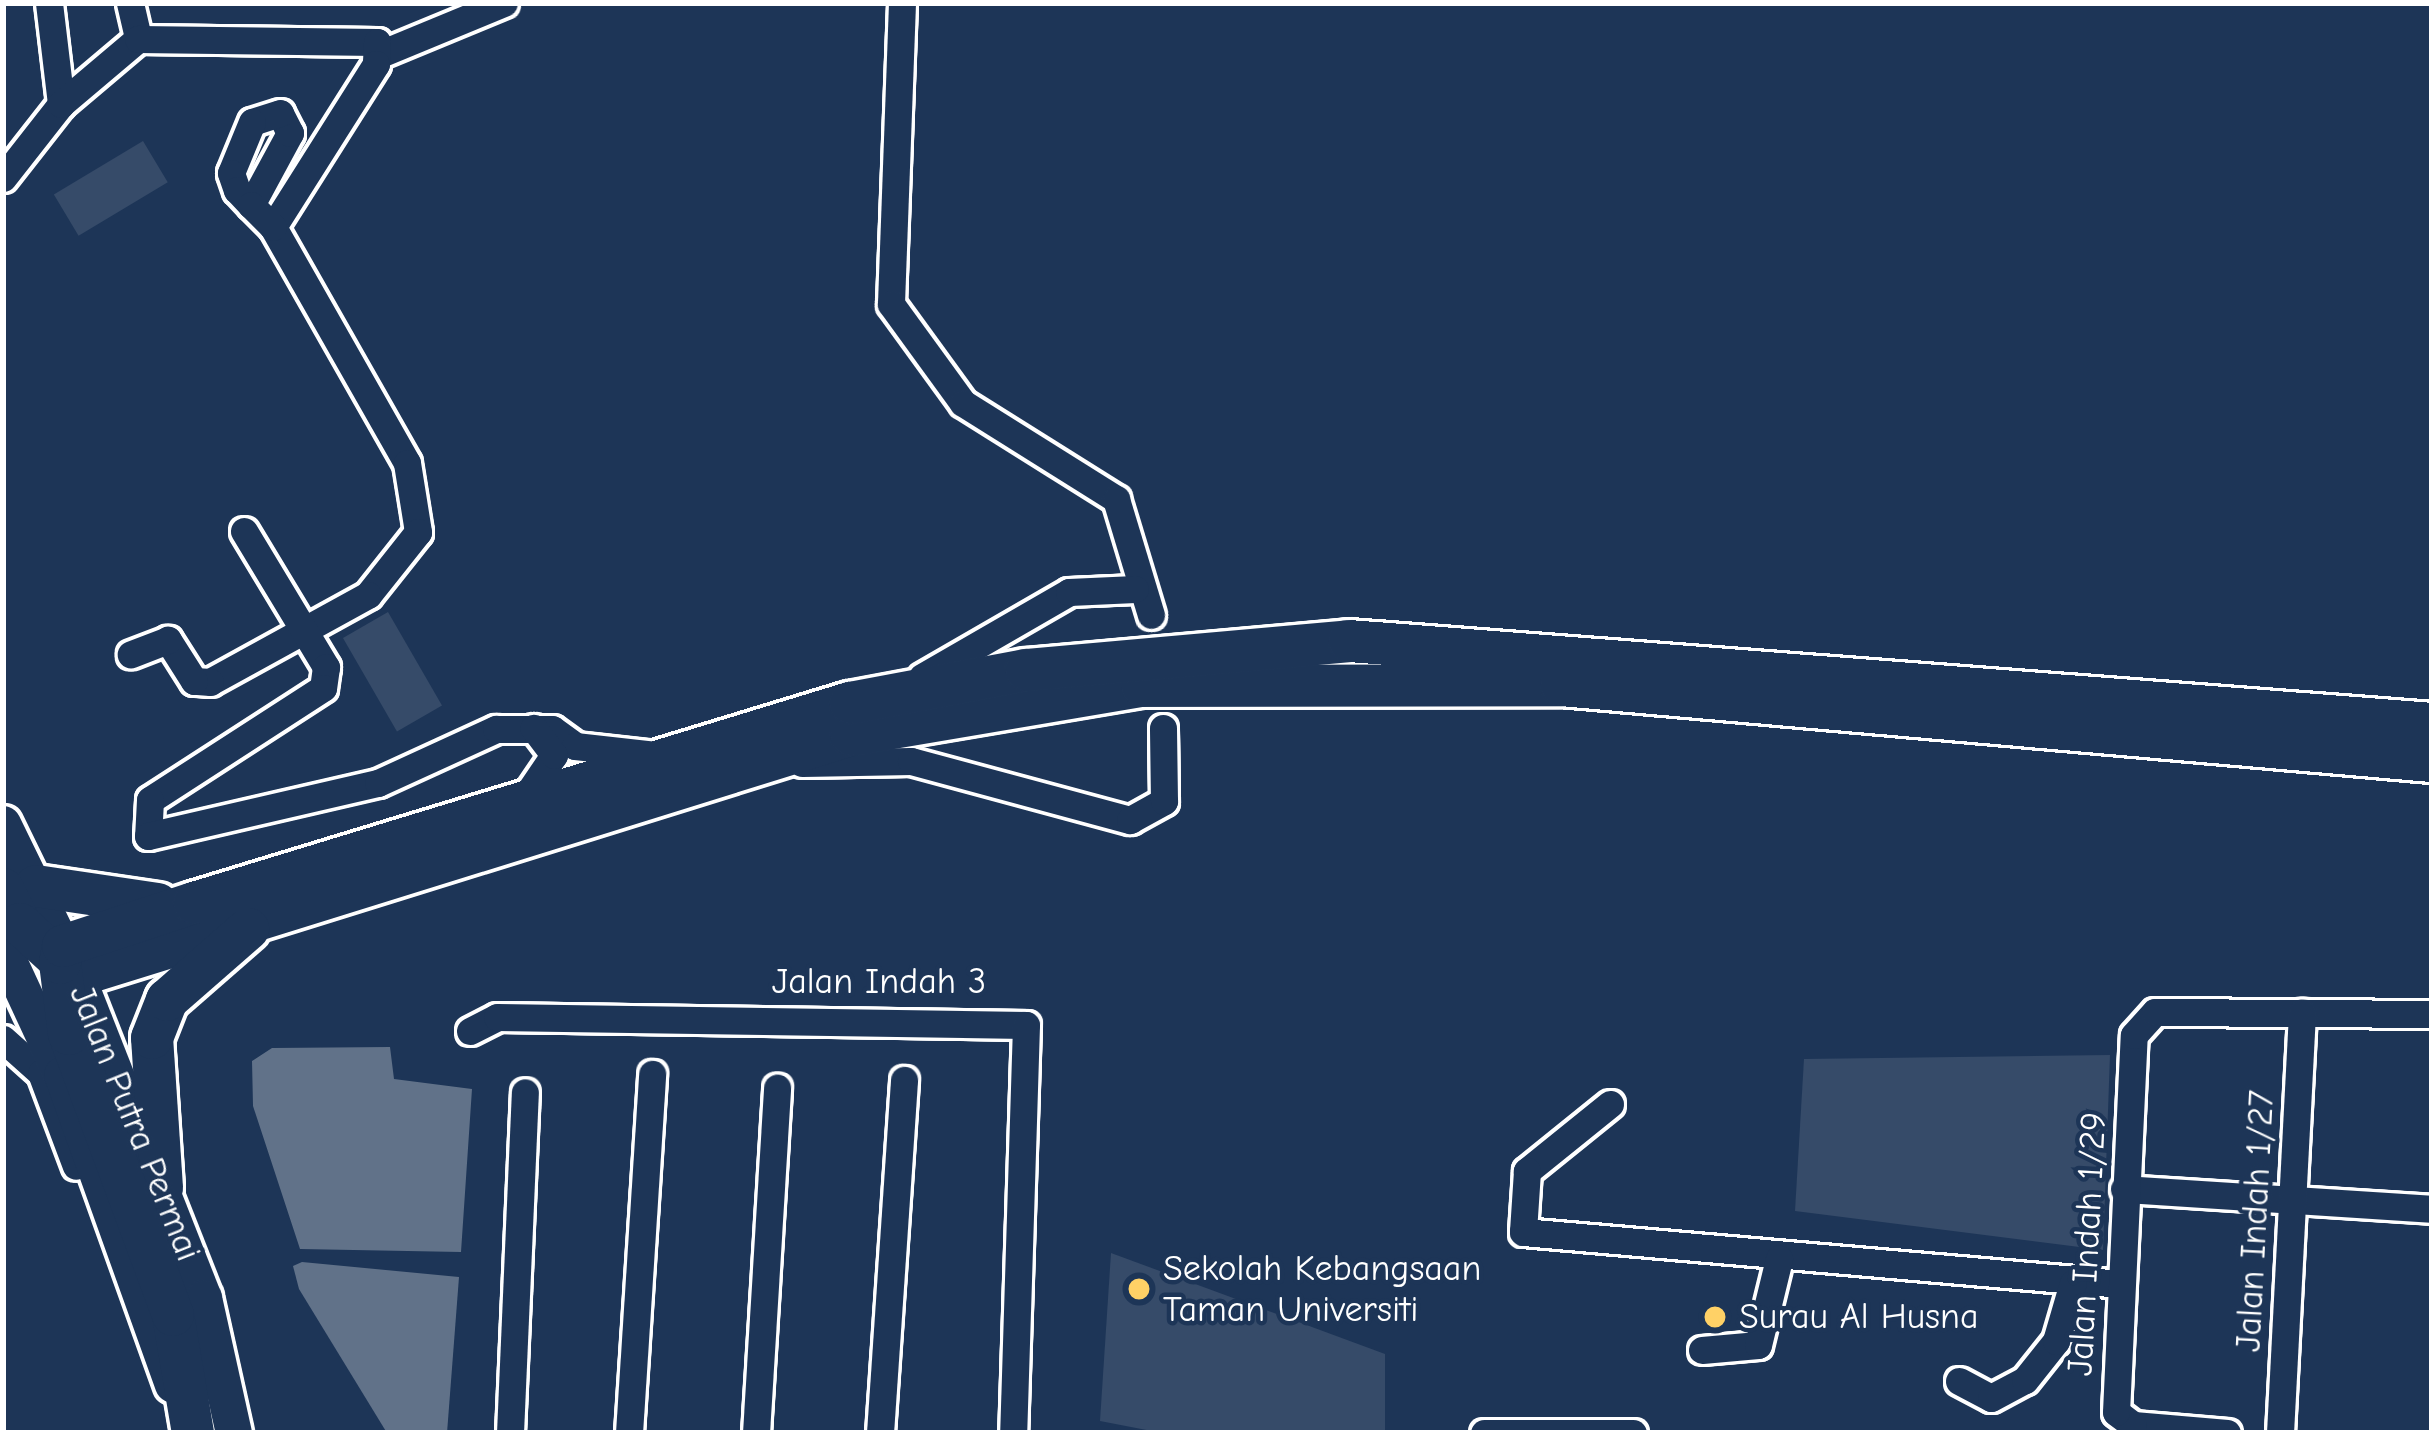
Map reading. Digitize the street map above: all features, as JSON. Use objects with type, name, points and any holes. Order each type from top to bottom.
[{"type":"highway","points":[[67,962],[194,903],[665,757],[850,703],[1049,668],[1394,642],[2432,724]]},
{"type":"highway","points":[[67,962],[262,917],[749,764],[913,722],[1142,686],[1345,679],[1561,685],[2432,761]]},
{"type":"highway","points":[[19,887],[105,904],[194,903]]},
{"type":"highway","points":[[19,887],[67,962],[69,1034],[173,1316],[192,1433]]},
{"type":"highway","points":[[162,1188],[152,1038],[167,1000],[262,917]]},
{"type":"main road","points":[[3,824],[19,887]]},
{"type":"main road","name":"Jalan Putra Permai","points":[[3,948],[62,1075],[192,1433]]},
{"type":"main road","name":"Jalan Putra Permai","points":[[67,962],[204,1298],[234,1433]]},
{"type":"street","points":[[49,3],[62,104]]},
{"type":"street","points":[[130,3],[139,39]]},
{"type":"street","points":[[272,226],[380,54],[505,3]]},
{"type":"street","points":[[902,3],[891,304],[963,403],[1116,499],[1138,550],[1136,589],[1150,615]]},
{"type":"street","points":[[3,178],[62,104],[139,39],[367,34],[380,54]]},
{"type":"street","points":[[131,654],[168,640],[202,684],[305,632],[392,576],[418,532],[417,497],[272,226],[251,205]]},
{"type":"street","points":[[244,531],[326,667],[323,688],[150,800],[148,836],[310,804],[530,726],[574,746],[665,757]]},
{"type":"street","points":[[850,703],[939,670],[1069,592],[1136,589]]},
{"type":"street","points":[[522,802],[554,755],[530,726]]},
{"type":"street","points":[[749,764],[911,760],[1130,820],[1164,801],[1163,728]]},
{"type":"street","name":"Jalan Indah 1/29","points":[[2228,1433],[2133,1425],[2116,1412],[2134,1035],[2155,1012],[2302,1013]]},
{"type":"street","points":[[2302,1013],[2432,1014]]},
{"type":"street","name":"Jalan Indah 1/27","points":[[2280,1433],[2302,1013]]},
{"type":"street","name":"Jalan Indah 3","points":[[470,1031],[496,1017],[1026,1025],[1013,1433]]},
{"type":"street","points":[[3,1039],[40,1073],[179,1433]]},
{"type":"street","points":[[629,1433],[652,1074]]},
{"type":"street","points":[[880,1433],[904,1080]]},
{"type":"street","points":[[756,1433],[777,1088]]},
{"type":"street","points":[[510,1433],[525,1092]]},
{"type":"street","points":[[1610,1104],[1527,1171],[1523,1232],[1779,1259],[2121,1283]]},
{"type":"street","points":[[2124,1189],[2432,1209]]},
{"type":"street","points":[[1702,1350],[1758,1346],[1779,1259]]},
{"type":"street","points":[[1959,1381],[1990,1398],[2025,1380],[2056,1341],[2074,1283]]},
{"type":"street","points":[[1484,1433],[1527,1425],[1633,1433]]},
{"type":"shaded area","points":[[143,141],[168,182],[79,236],[54,195]]},
{"type":"shaded area","points":[[388,612],[442,706],[397,732],[343,638]]},
{"type":"shaded area","points":[[390,1047],[394,1079],[472,1089],[461,1252],[300,1249],[253,1106],[252,1061],[272,1048]]},
{"type":"shaded area","points":[[2110,1055],[2103,1250],[1795,1211],[1804,1059]]},
{"type":"shaded area","name":"Sekolah Kebangsaan Taman Universiti","points":[[1111,1253],[1385,1354],[1385,1433],[1162,1433],[1100,1421]]},
{"type":"shaded area","points":[[302,1262],[459,1277],[447,1433],[387,1433],[299,1289],[293,1266]]},
{"type":"place","name":"Sekolah Kebangsaan Taman Universiti","points":[[1139,1289]]},
{"type":"place","name":"Surau Al Husna","points":[[1715,1317]]}]
